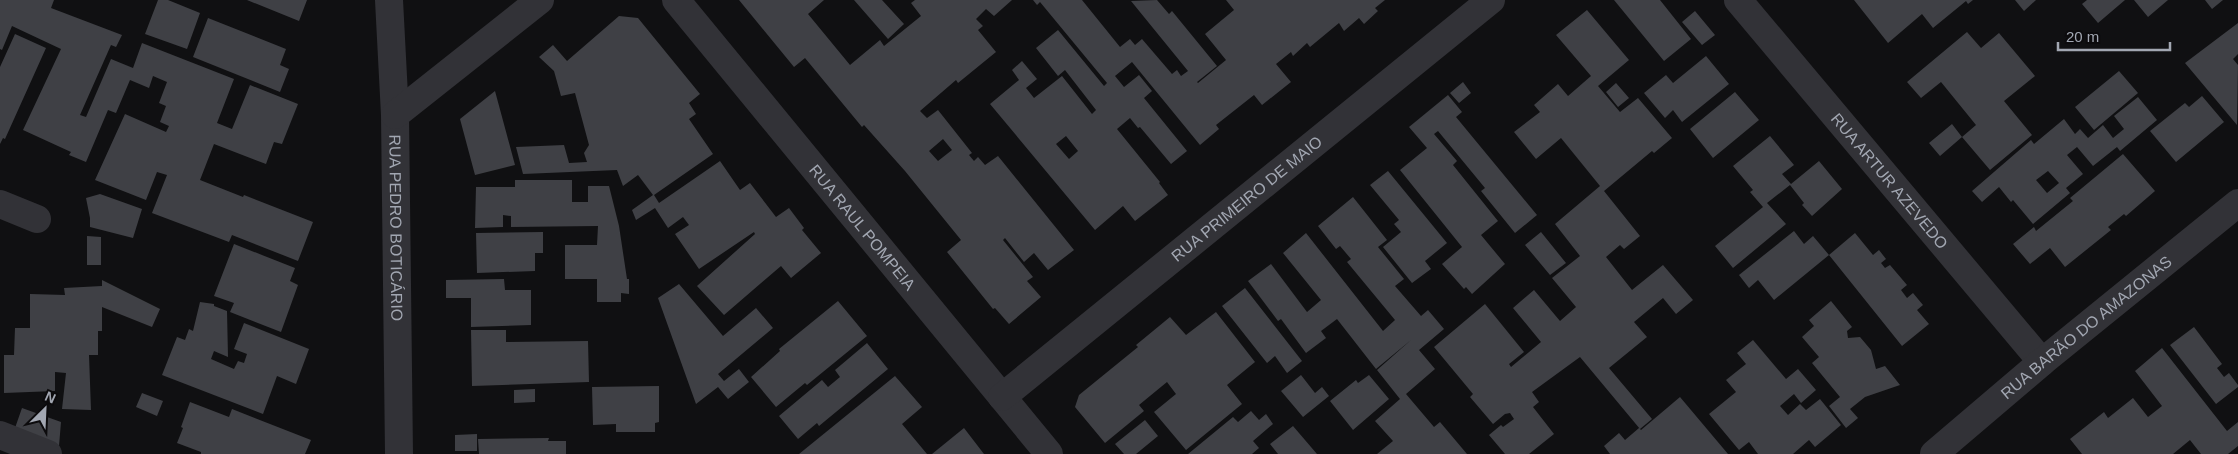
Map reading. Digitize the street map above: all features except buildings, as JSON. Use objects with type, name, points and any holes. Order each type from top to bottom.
[{"type":"street","name":"RUA PEDRO BOTICÁRIO","points":[[389,0],[395,115],[399,454]]},
{"type":"street","points":[[395,115],[540,0]]},
{"type":"street","name":"RUA RAUL POMPEIA","points":[[676,0],[1049,454]]},
{"type":"street","name":"RUA PRIMEIRO DE MAIO","points":[[1002,397],[1491,0]]},
{"type":"street","name":"RUA ARTUR AZEVEDO","points":[[1738,0],[2042,362]]},
{"type":"street","name":"RUA BARÃO DO AMAZONAS","points":[[1934,454],[2042,362],[2238,203]]},
{"type":"street","points":[[0,204],[37,220]]},
{"type":"street","points":[[0,435],[48,454]]}]
